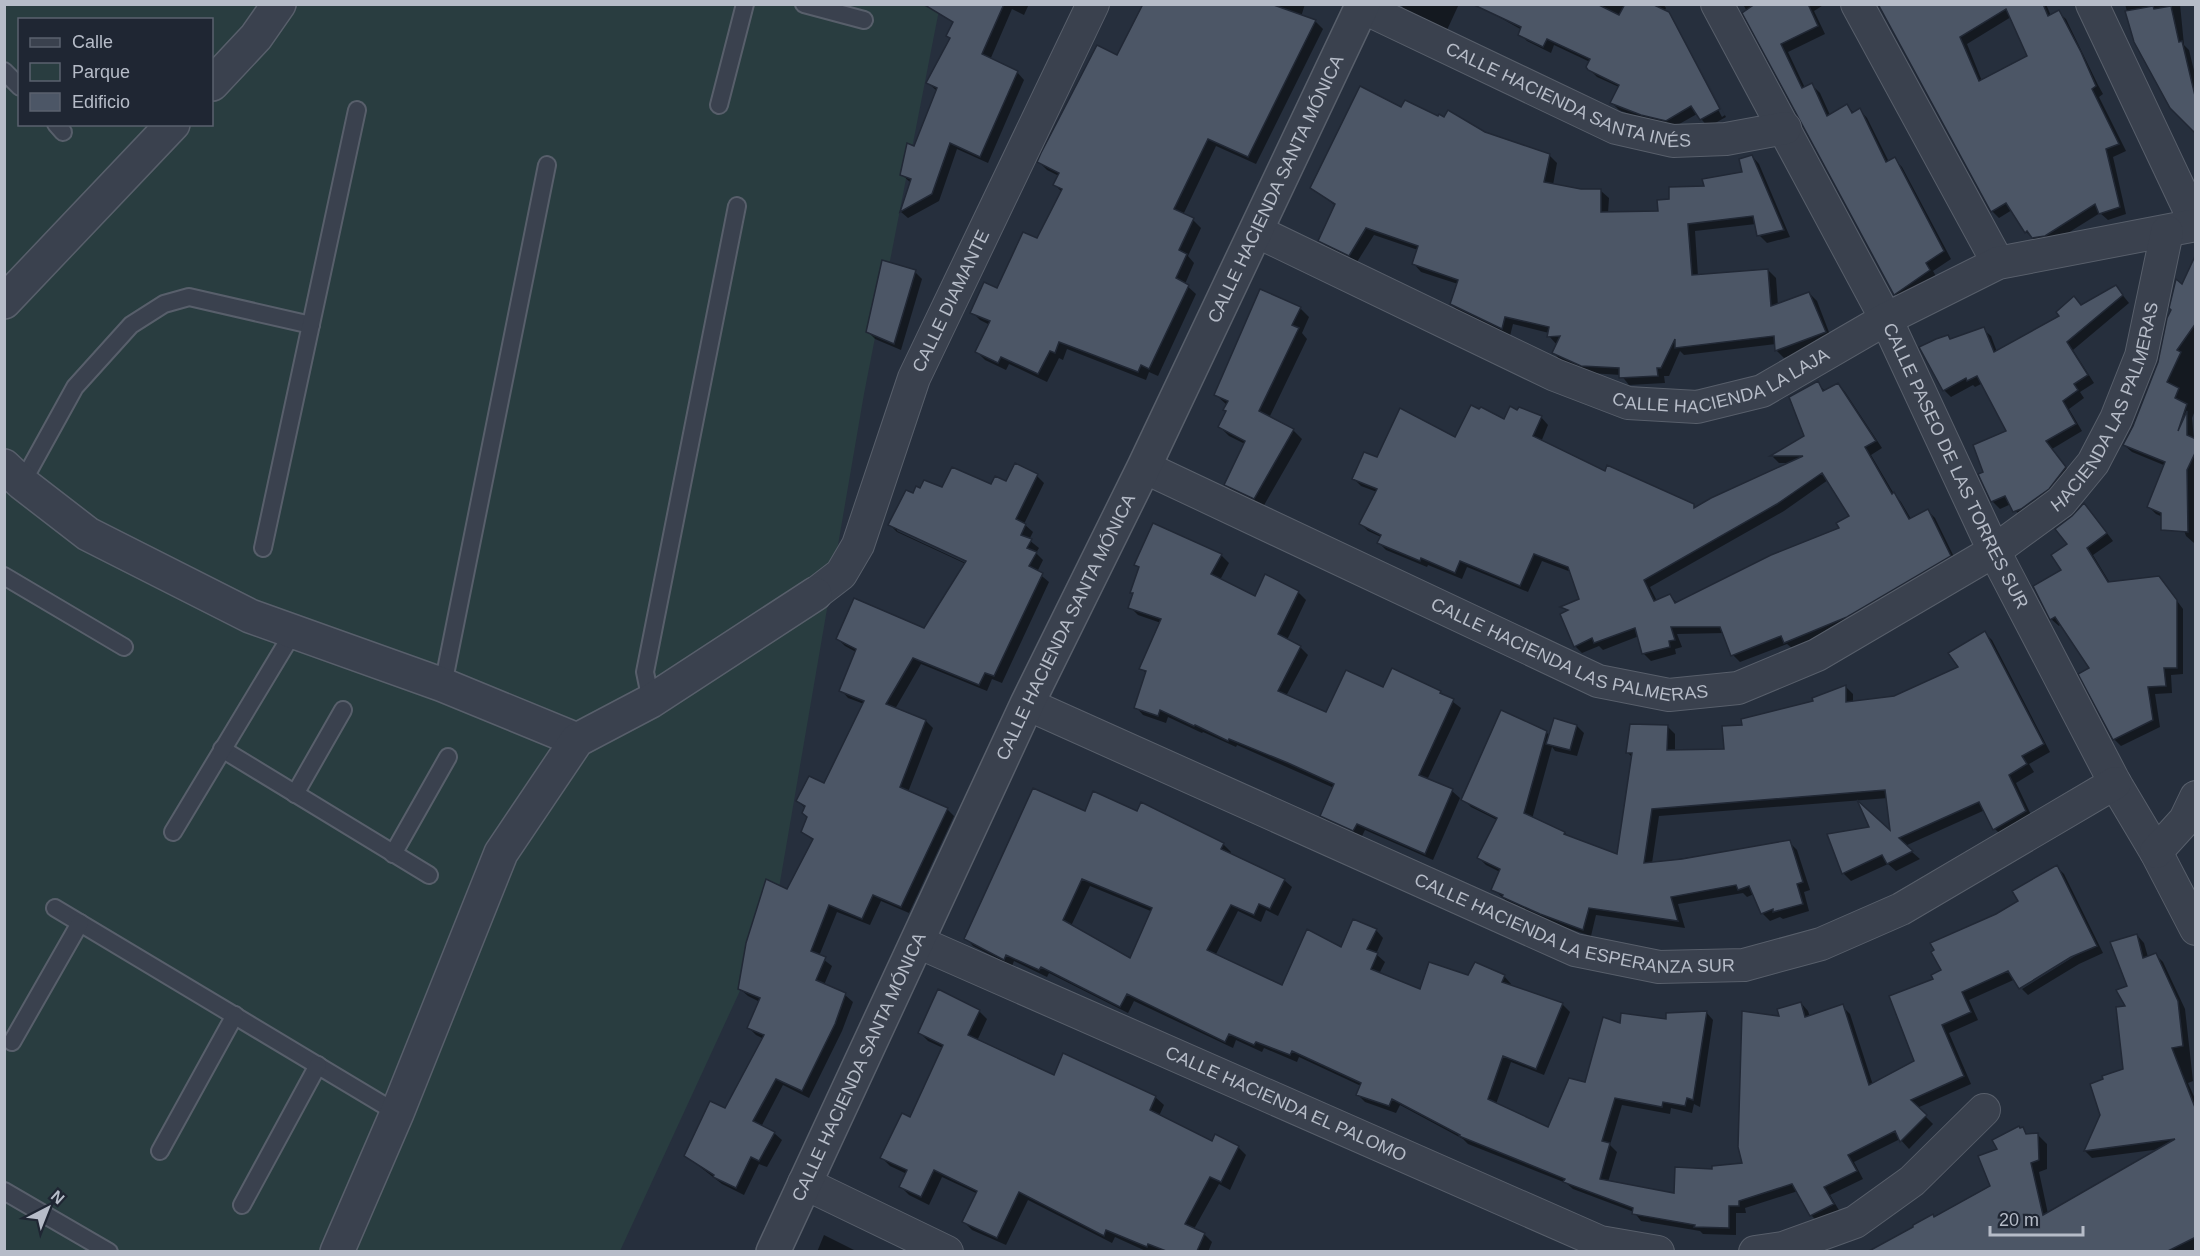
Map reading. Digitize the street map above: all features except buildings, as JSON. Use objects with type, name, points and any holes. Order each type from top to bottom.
[{"type":"street","points":[[213,83],[256,37],[279,4]]},
{"type":"street","name":"CALLE DIAMANTE","points":[[815,594],[841,574],[858,545],[914,378],[1093,4]]},
{"type":"street","name":"CALLE PASEO DE LAS TORRES SUR","points":[[1717,4],[1886,319],[1994,551],[2115,783],[2156,852],[2196,929]]},
{"type":"street","points":[[1857,4],[1998,263]]},
{"type":"street","points":[[2092,4],[2186,227]]},
{"type":"street","name":"CALLE HACIENDA SANTA INÉS","points":[[1362,6],[1616,128],[1673,141],[1726,139],[1785,128]]},
{"type":"street","name":"CALLE HACIENDA SANTA MÓNICA","points":[[773,1251],[1027,704],[1144,467],[1362,6]]},
{"type":"street","points":[[4,302],[171,126]]},
{"type":"street","name":"CALLE HACIENDA LA LAJA","points":[[1256,231],[1555,375],[1628,403],[1697,407],[1762,391],[1886,319],[1998,263],[2186,227]]},
{"type":"street","name":"HACIENDA LAS PALMERAS","points":[[1994,551],[2061,502],[2093,463],[2116,419],[2141,356],[2186,227]]},
{"type":"street","name":"CALLE HACIENDA LAS PALMERAS","points":[[1144,467],[1598,681],[1669,695],[1738,688],[1817,655],[1994,551]]},
{"type":"street","points":[[13,475],[88,534],[250,616],[443,685],[577,740]]},
{"type":"street","points":[[338,1251],[397,1113],[501,853],[577,740],[651,701],[815,594]]},
{"type":"street","name":"CALLE HACIENDA LA ESPERANZA SUR","points":[[1027,704],[1575,950],[1659,967],[1744,965],[1821,944],[1901,909],[2115,783]]},
{"type":"street","points":[[2156,852],[2185,820],[2196,797]]},
{"type":"street","name":"CALLE HACIENDA EL PALOMO","points":[[918,942],[1600,1242],[1658,1251]]},
{"type":"street","points":[[1755,1251],[1783,1248],[1855,1222],[1912,1181],[1984,1110]]},
{"type":"street","points":[[804,1183],[947,1251]]},
{"type":"lane","points":[[719,105],[745,4]]},
{"type":"lane","points":[[804,4],[864,20]]},
{"type":"lane","points":[[4,71],[18,85]]},
{"type":"lane","points":[[263,548],[357,110]]},
{"type":"lane","points":[[443,685],[547,165]]},
{"type":"lane","points":[[651,701],[645,672],[737,206]]},
{"type":"lane","points":[[13,475],[75,387],[131,325],[164,304],[189,297],[311,325]]},
{"type":"lane","points":[[4,576],[124,647]]},
{"type":"lane","points":[[173,832],[294,631]]},
{"type":"lane","points":[[295,794],[343,710]]},
{"type":"lane","points":[[222,749],[429,875]]},
{"type":"lane","points":[[393,854],[448,758]]},
{"type":"lane","points":[[55,908],[397,1113]]},
{"type":"lane","points":[[12,1042],[80,923]]},
{"type":"lane","points":[[160,1151],[235,1016]]},
{"type":"lane","points":[[242,1205],[318,1065]]},
{"type":"lane","points":[[4,1191],[109,1251]]},
{"type":"green space","points":[[5,5],[940,5],[864,394],[774,917],[620,1251],[5,1252]]}]
